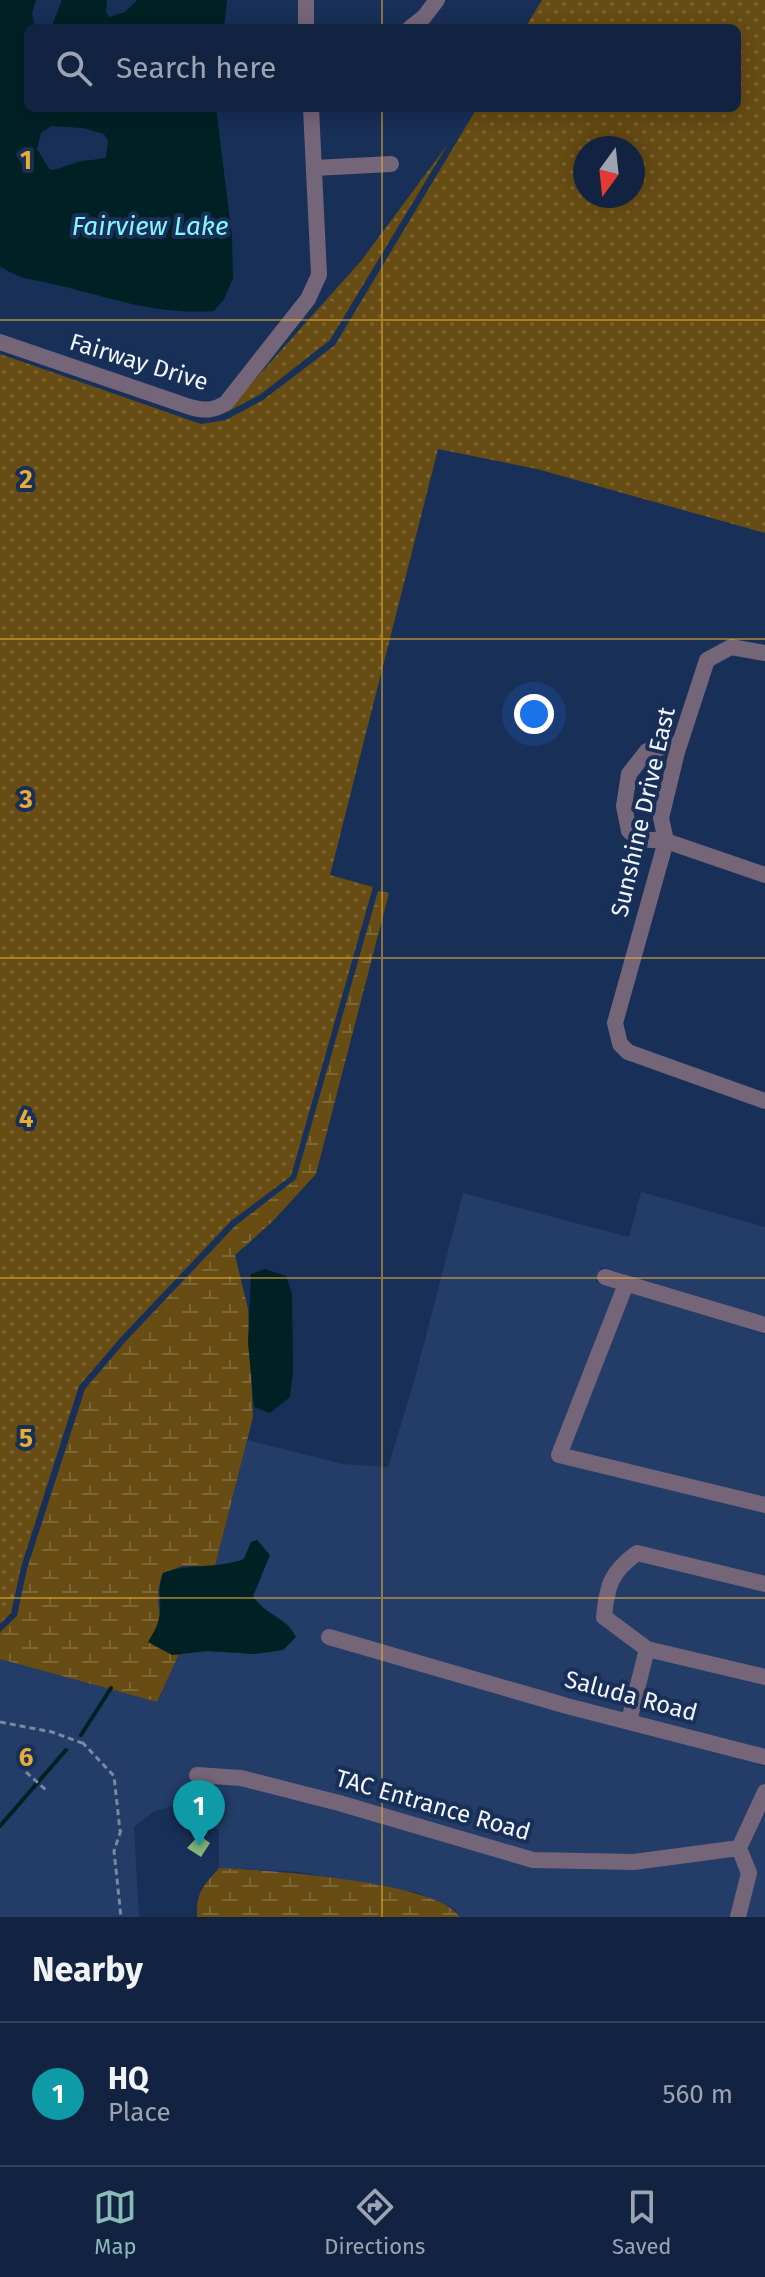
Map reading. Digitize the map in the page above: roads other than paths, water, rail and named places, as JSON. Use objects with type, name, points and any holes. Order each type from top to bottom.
[{"type":"street","points":[[306,0],[306,24]]},
{"type":"street","points":[[415,24],[437,0]]},
{"type":"street","name":"Fairway Drive","points":[[0,342],[190,407],[205,411],[217,409],[226,403],[315,286],[320,263],[311,112]]},
{"type":"street","points":[[314,168],[391,164]]},
{"type":"street","name":"Sunshine Drive East","points":[[765,653],[731,647],[707,660],[680,743],[661,818],[666,841],[615,1023],[620,1044],[628,1052],[765,1101]]},
{"type":"street","points":[[680,743],[647,751],[629,774],[624,806],[629,831],[639,839],[666,841],[765,875]]},
{"type":"street","points":[[605,1277],[765,1325]]},
{"type":"street","points":[[626,1284],[559,1455],[765,1505]]},
{"type":"street","points":[[765,1584],[637,1553],[619,1566],[606,1590],[604,1617],[647,1649],[765,1677]]},
{"type":"street","name":"Saluda Road","points":[[329,1637],[567,1706],[765,1757]]},
{"type":"street","points":[[629,1721],[647,1649]]},
{"type":"street","name":"TAC Entrance Road","points":[[197,1775],[241,1778],[339,1803],[533,1860],[634,1862],[739,1848]]},
{"type":"street","points":[[738,1917],[749,1873],[739,1848],[765,1792]]},
{"type":"water","name":"Fairview Lake","points":[[0,0],[36,0],[32,13],[34,24],[24,24],[24,112],[216,112],[232,236],[233,278],[224,299],[214,311],[192,312],[132,304],[14,274],[0,266]],"holes":[[[51,126],[83,128],[104,134],[108,141],[106,157],[61,168],[50,170],[37,149],[41,133]]]},
{"type":"water","points":[[62,0],[107,0],[109,17],[125,12],[137,0],[227,0],[224,24],[53,24]]},
{"type":"water","points":[[265,1269],[286,1276],[292,1294],[293,1371],[290,1397],[270,1413],[254,1407],[248,1342],[251,1274]]},
{"type":"water","points":[[257,1540],[270,1555],[253,1596],[286,1624],[296,1637],[283,1650],[255,1654],[207,1651],[172,1655],[148,1642],[158,1621],[163,1573],[244,1559],[251,1542]]},
{"type":"waterway","points":[[81,1735],[111,1688]]},
{"type":"waterway","points":[[0,1826],[66,1750]]},
{"type":"place","name":"HQ","points":[[199,1846]]}]
